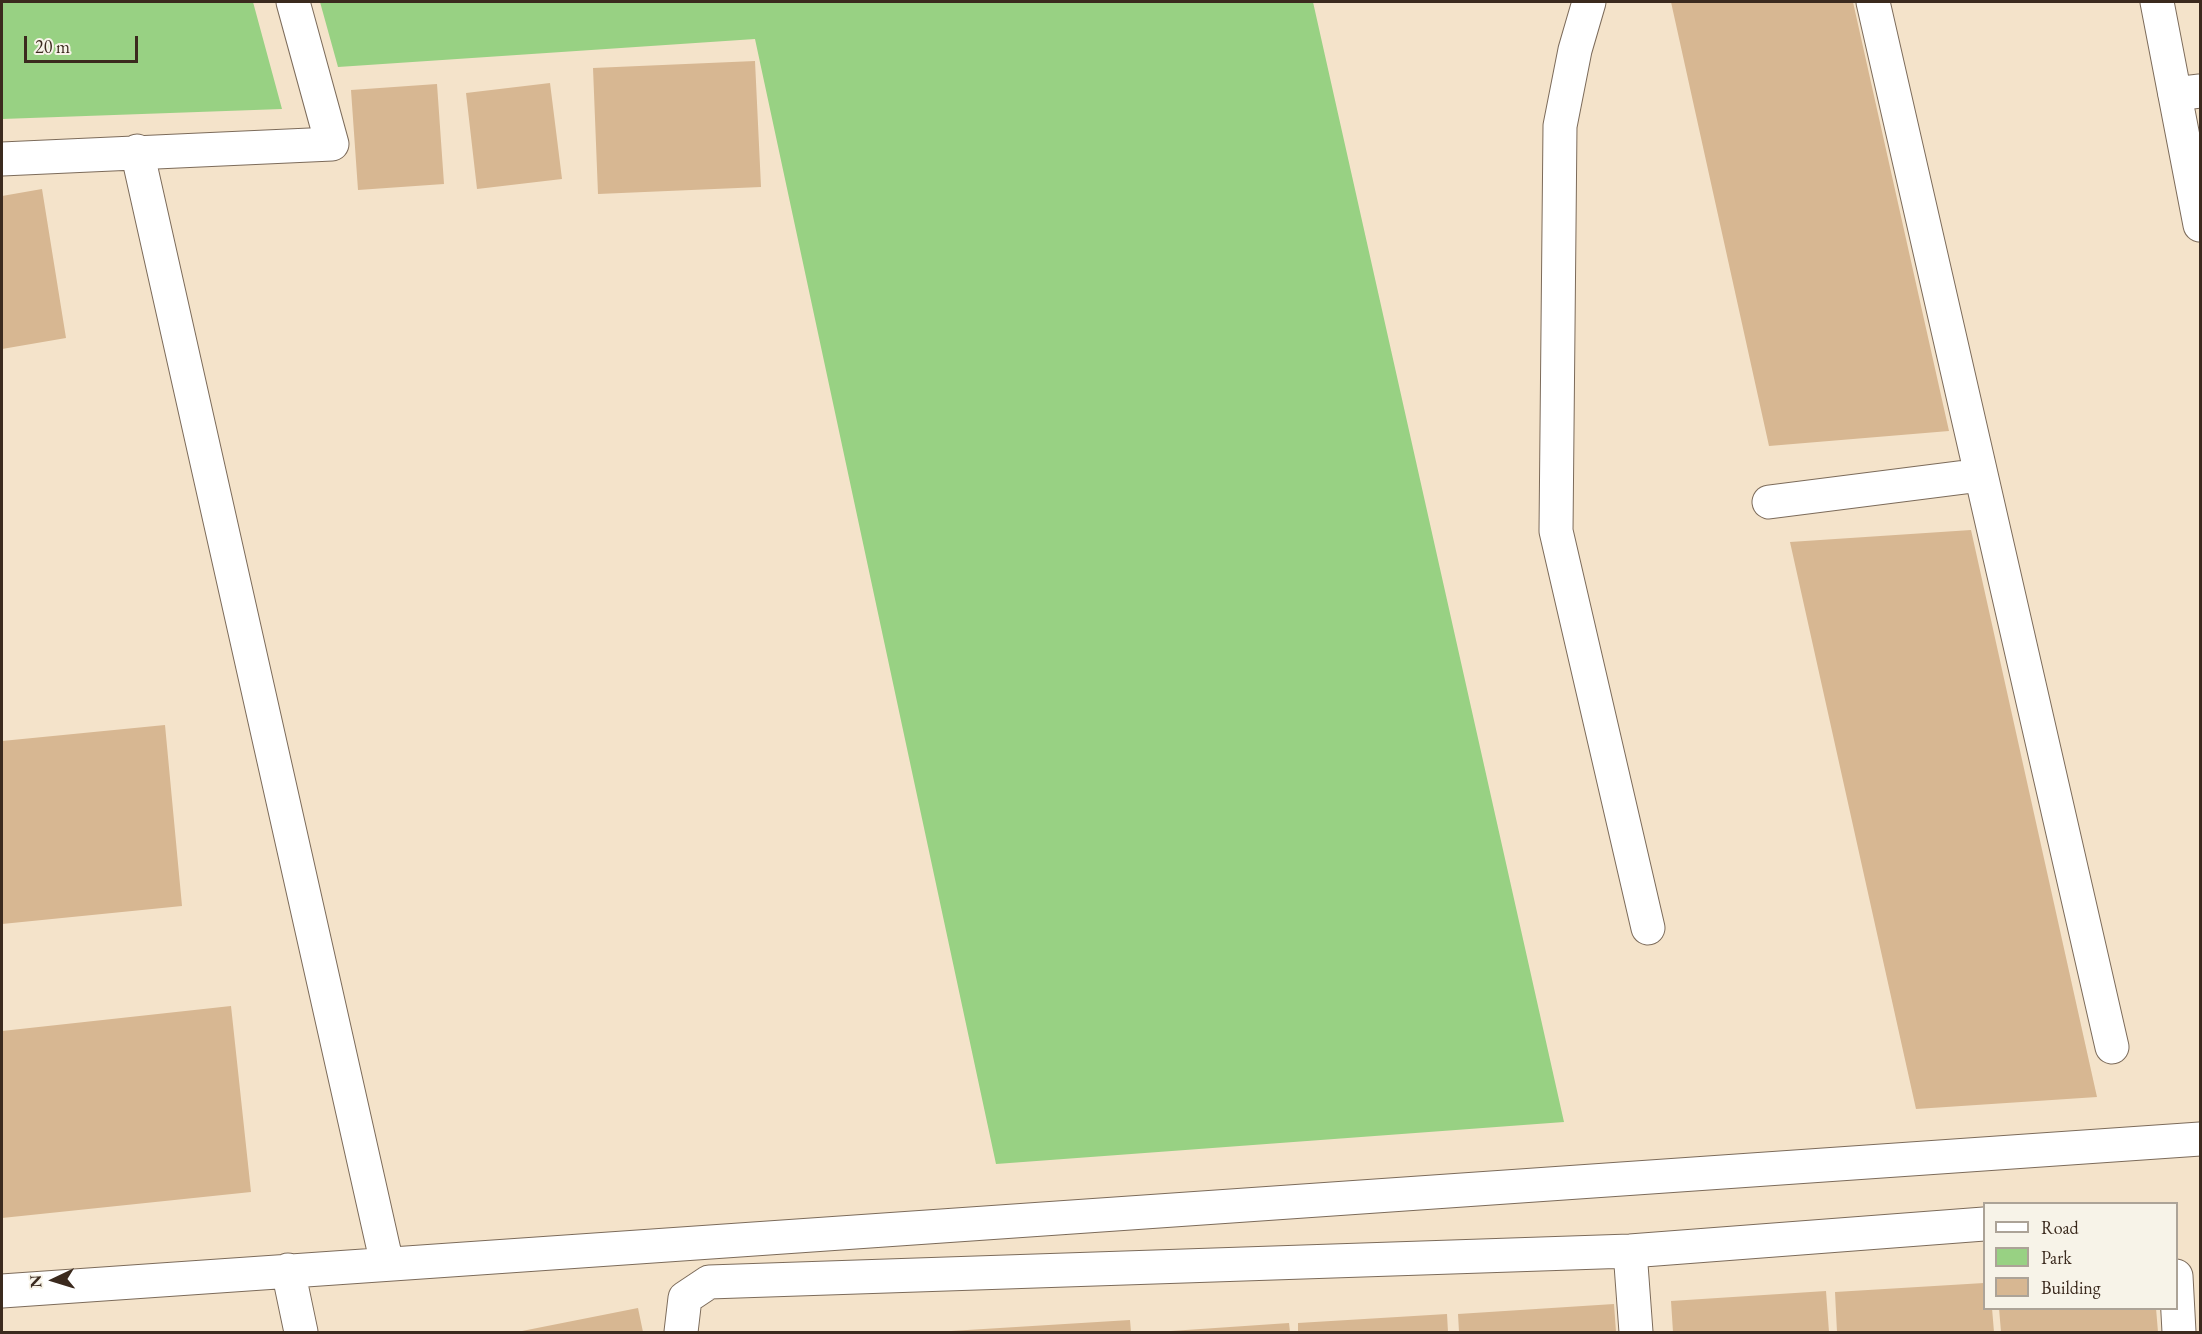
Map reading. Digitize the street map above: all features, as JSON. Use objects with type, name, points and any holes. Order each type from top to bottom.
[{"type":"street","points":[[2,159],[137,151],[332,144],[293,2]]},
{"type":"street","points":[[1589,2],[1575,50],[1560,126],[1556,531],[1648,928]]},
{"type":"street","points":[[1873,2],[2112,1047]]},
{"type":"street","points":[[2157,2],[2188,92],[2200,225]]},
{"type":"street","points":[[137,151],[387,1264]]},
{"type":"street","points":[[1769,502],[1981,475]]},
{"type":"street","points":[[2,1290],[2200,1139]]},
{"type":"street","points":[[681,1332],[685,1298],[709,1282],[1630,1251],[1983,1224]]},
{"type":"street","points":[[1630,1251],[1636,1332]]},
{"type":"street","points":[[288,1270],[301,1332]]},
{"type":"street","points":[[2178,1304],[2180,1332]]},
{"type":"green space","points":[[2,2],[253,2],[282,109],[2,119]]},
{"type":"green space","points":[[320,2],[1313,2],[1564,1122],[996,1164],[755,39],[338,67]]},
{"type":"building","points":[[1671,2],[1853,2],[1949,431],[1769,446]]},
{"type":"building","points":[[755,61],[761,187],[598,194],[593,68]]},
{"type":"building","points":[[550,83],[562,179],[477,189],[466,93]]},
{"type":"building","points":[[437,84],[444,184],[358,190],[351,90]]},
{"type":"building","points":[[42,189],[66,338],[2,349],[2,196]]},
{"type":"building","points":[[1971,530],[2097,1097],[1916,1109],[1790,542]]},
{"type":"building","points":[[165,725],[182,906],[2,924],[2,741]]},
{"type":"building","points":[[231,1006],[251,1192],[2,1218],[2,1031]]},
{"type":"building","points":[[1983,1283],[1983,1310],[1992,1310],[1994,1332],[1837,1332],[1835,1292]]},
{"type":"building","points":[[1826,1291],[1829,1332],[1673,1332],[1671,1301]]},
{"type":"building","points":[[1614,1304],[1616,1332],[1459,1332],[1458,1314]]},
{"type":"building","points":[[638,1308],[643,1332],[522,1332],[522,1331]]},
{"type":"building","points":[[1999,1310],[2156,1310],[2158,1332],[2001,1332]]},
{"type":"building","points":[[1447,1314],[1448,1332],[1298,1332],[1298,1323]]},
{"type":"building","points":[[1130,1320],[1131,1332],[951,1332],[951,1331]]},
{"type":"building","points":[[1289,1323],[1290,1332],[1171,1332],[1171,1331]]}]
